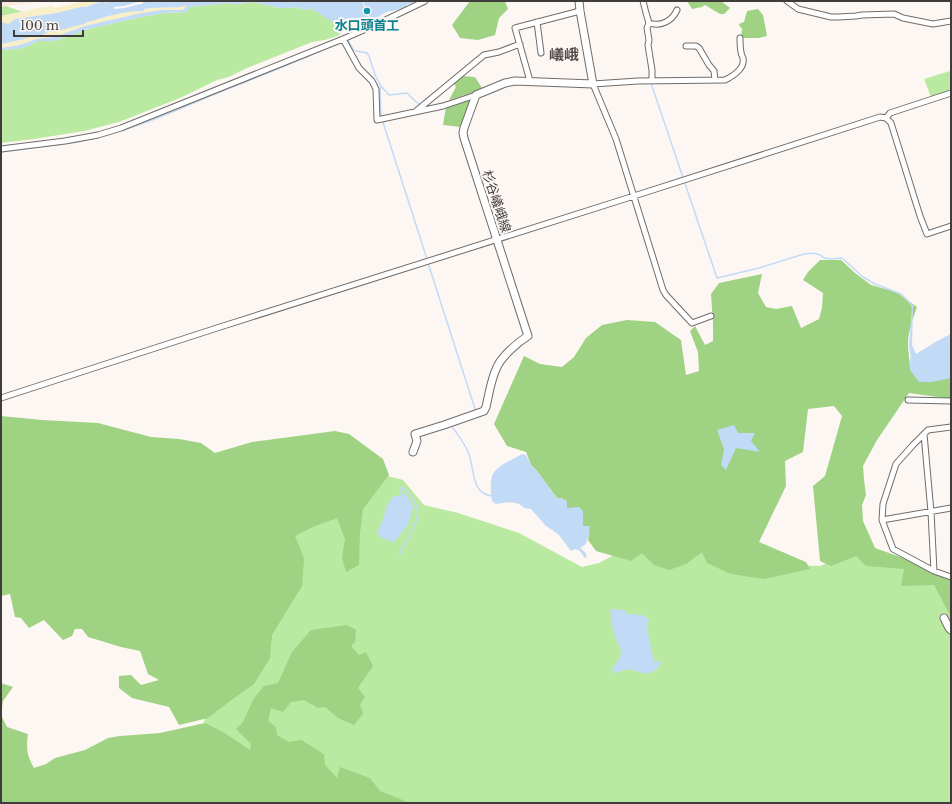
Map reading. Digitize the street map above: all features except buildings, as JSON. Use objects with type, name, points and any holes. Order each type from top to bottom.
[{"type":"main road","points":[[476,95],[515,81],[593,84],[579,1]]},
{"type":"main road","name":"杉谷嶬峨線","points":[[413,452],[417,441],[415,434],[484,411],[494,375],[500,362],[516,345],[528,336],[463,133],[476,95]]},
{"type":"main road","points":[[944,618],[951,630]]},
{"type":"street","points":[[1,150],[98,135],[121,128],[343,39],[425,1]]},
{"type":"street","points":[[643,1],[649,23],[647,28],[652,81]]},
{"type":"street","points":[[787,1],[798,9],[831,17],[894,14],[903,18],[933,24],[951,21]]},
{"type":"street","points":[[649,23],[660,24],[666,22],[674,16],[678,10]]},
{"type":"street","points":[[530,81],[515,28],[580,11]]},
{"type":"street","points":[[537,22],[542,53]]},
{"type":"street","points":[[711,316],[692,323],[663,290],[616,139],[593,84],[652,81],[725,80],[738,71],[742,64],[743,59],[740,38]]},
{"type":"street","points":[[343,39],[359,68],[372,81],[376,89],[377,120],[443,106],[476,95]]},
{"type":"street","points":[[414,113],[484,55],[499,52],[520,44]]},
{"type":"street","points":[[686,46],[696,46],[699,48],[706,62],[714,71],[716,80]]},
{"type":"street","points":[[886,118],[890,113],[951,93]]},
{"type":"street","points":[[1,398],[880,117],[886,118],[891,123],[927,234],[951,226]]},
{"type":"street","points":[[908,400],[951,401]]},
{"type":"street","points":[[951,427],[928,430],[896,464],[883,504],[882,520],[892,549],[934,571],[951,577]]},
{"type":"street","points":[[924,434],[931,512],[934,571]]},
{"type":"street","points":[[882,520],[951,508]]},
{"type":"shaded area","points":[[1,1],[41,1],[1,7]]},
{"type":"green space","points":[[470,1],[505,1],[508,9],[499,18],[495,35],[478,40],[460,38],[452,25]]},
{"type":"green space","points":[[687,1],[721,1],[730,8],[724,14],[720,14],[705,5],[692,9]]},
{"type":"green space","points":[[253,2],[280,8],[294,7],[307,10],[310,8],[325,16],[338,26],[343,24],[344,26],[339,33],[340,35],[325,40],[312,42],[247,68],[229,77],[217,80],[180,98],[119,122],[84,131],[1,143],[1,50],[18,49],[39,41],[54,41],[88,29],[141,17],[164,13],[186,12],[190,7]]},
{"type":"green space","points":[[6,6],[23,12],[1,16],[1,7]]},
{"type":"green space","points":[[758,9],[763,15],[767,36],[759,38],[741,38],[742,28],[739,24],[744,22],[747,11]]},
{"type":"green space","points":[[950,71],[951,91],[931,97],[924,79]]},
{"type":"green space","points":[[462,76],[475,77],[482,88],[475,92],[449,100],[456,87],[453,82]]},
{"type":"green space","points":[[471,99],[461,127],[443,125],[446,107]]},
{"type":"green space","points":[[820,260],[841,260],[871,285],[896,292],[917,307],[908,339],[910,370],[951,378],[951,399],[909,393],[877,440],[863,466],[866,495],[862,505],[863,521],[875,548],[951,578],[951,617],[934,585],[901,586],[904,569],[866,566],[856,556],[831,566],[820,561],[813,486],[825,476],[842,416],[834,406],[808,409],[803,452],[785,461],[786,486],[759,542],[806,562],[810,569],[764,579],[731,574],[707,563],[702,552],[686,564],[669,570],[654,565],[642,553],[631,561],[596,551],[588,540],[589,533],[557,498],[531,465],[526,452],[507,446],[494,424],[524,356],[540,364],[562,367],[574,357],[586,338],[602,325],[627,320],[655,322],[681,340],[686,375],[699,371],[698,352],[690,331],[695,326],[705,345],[713,341],[711,294],[719,283],[762,274],[758,293],[766,307],[776,309],[792,306],[801,328],[819,319],[822,308],[823,293],[803,280],[808,272]]},
{"type":"green space","points":[[1,416],[98,423],[151,437],[179,439],[201,443],[215,453],[252,442],[335,431],[349,434],[383,459],[389,475],[363,509],[360,533],[359,565],[346,572],[342,558],[345,539],[337,518],[315,526],[295,536],[304,558],[302,586],[272,635],[270,658],[254,684],[208,718],[179,725],[169,707],[132,698],[119,688],[119,676],[131,675],[141,685],[159,680],[148,674],[140,651],[88,637],[82,629],[75,629],[72,636],[63,640],[44,620],[29,628],[21,618],[15,617],[10,594],[1,596]]},
{"type":"green space","points":[[380,474],[403,480],[424,505],[458,513],[519,533],[582,567],[599,563],[633,545],[699,547],[783,565],[820,566],[856,551],[894,561],[934,581],[951,597],[951,803],[389,803],[339,783],[252,757],[203,728],[206,711],[287,536]]},
{"type":"green space","points":[[347,625],[356,630],[355,642],[351,646],[359,655],[366,652],[373,666],[358,688],[365,697],[360,704],[363,714],[354,725],[338,718],[325,707],[318,708],[304,700],[291,702],[283,712],[271,708],[268,721],[276,727],[277,735],[289,742],[301,740],[324,754],[325,765],[337,778],[340,767],[370,778],[380,791],[410,803],[1,803],[1,715],[7,727],[28,734],[28,752],[34,768],[46,764],[55,758],[85,750],[108,738],[160,733],[205,723],[223,732],[250,750],[251,744],[236,729],[243,722],[254,698],[264,686],[278,683],[292,652],[311,630]]},
{"type":"green space","points":[[1,683],[13,687],[3,701],[1,715]]},
{"type":"sand","points":[[86,1],[102,1],[85,7],[57,13],[14,19],[9,25],[1,22],[1,16],[52,6],[55,8]]},
{"type":"sand","points":[[184,1],[190,1],[182,10],[161,10],[137,14],[85,26],[54,37],[37,39],[20,45],[1,48],[1,44],[57,31],[114,15],[143,11],[151,8],[181,7]]},
{"type":"water","points":[[103,1],[105,3],[109,1],[141,1],[114,7],[114,9],[142,4],[144,1],[184,1],[181,7],[151,8],[143,11],[121,13],[84,24],[48,32],[42,35],[1,44],[1,22],[9,24],[14,19],[57,13],[85,7]]},
{"type":"water","points":[[190,1],[362,1],[370,21],[365,20],[346,23],[340,35],[339,32],[343,28],[343,24],[338,28],[333,22],[310,8],[307,10],[294,7],[280,8],[253,2],[237,4],[229,3],[190,7],[187,12],[164,13],[141,17],[88,29],[54,41],[39,41],[18,49],[1,50],[1,48],[20,45],[37,39],[54,37],[85,26],[137,14],[161,10],[182,10]]},
{"type":"water","points":[[363,1],[415,1],[411,4],[407,4],[406,7],[386,12],[377,19],[371,20]]},
{"type":"water","points":[[912,306],[912,345],[916,354],[951,334],[951,378],[932,382],[919,382],[910,370],[911,358],[909,346]]},
{"type":"water","points":[[734,425],[738,433],[755,433],[751,441],[760,452],[736,448],[726,470],[721,465],[724,449],[717,430]]},
{"type":"water","points":[[522,454],[526,455],[531,465],[557,498],[562,498],[567,501],[567,508],[579,507],[583,511],[583,526],[590,526],[586,544],[580,548],[587,556],[585,558],[579,550],[575,549],[571,551],[559,535],[545,525],[531,509],[513,502],[496,504],[492,501],[491,482],[494,472],[505,463]]},
{"type":"water","points":[[400,494],[407,495],[413,508],[408,525],[392,543],[389,540],[383,539],[378,530],[389,502],[394,496],[400,496]]},
{"type":"water","points":[[610,609],[624,610],[628,614],[641,615],[649,619],[647,628],[654,661],[662,662],[657,669],[647,674],[628,669],[614,673],[612,669],[622,652],[615,637]]},
{"type":"waterway","points":[[174,3],[191,1]]},
{"type":"waterway","points":[[347,38],[353,49],[367,53],[375,75],[381,86],[381,116],[427,259]]},
{"type":"waterway","points":[[102,136],[157,118],[320,51]]},
{"type":"waterway","points":[[595,81],[603,81]]},
{"type":"waterway","points":[[651,83],[717,278],[759,268],[804,254],[814,253],[827,259],[842,258],[863,277],[875,284],[901,294],[913,306],[912,307]]},
{"type":"waterway","points":[[381,86],[389,95],[407,93],[421,105]]},
{"type":"waterway","points":[[437,105],[459,98]]},
{"type":"waterway","points":[[1,152],[78,142],[95,138]]},
{"type":"waterway","points":[[428,263],[476,412]]},
{"type":"waterway","points":[[451,425],[468,452],[477,485],[485,494],[492,496]]},
{"type":"waterway","points":[[399,555],[412,530],[417,516],[416,506],[412,497],[400,487],[400,494]]},
{"type":"place","name":"水口頭首工","points":[[367,11]]},
{"type":"district","name":"嶬峨","points":[[564,55]]}]
